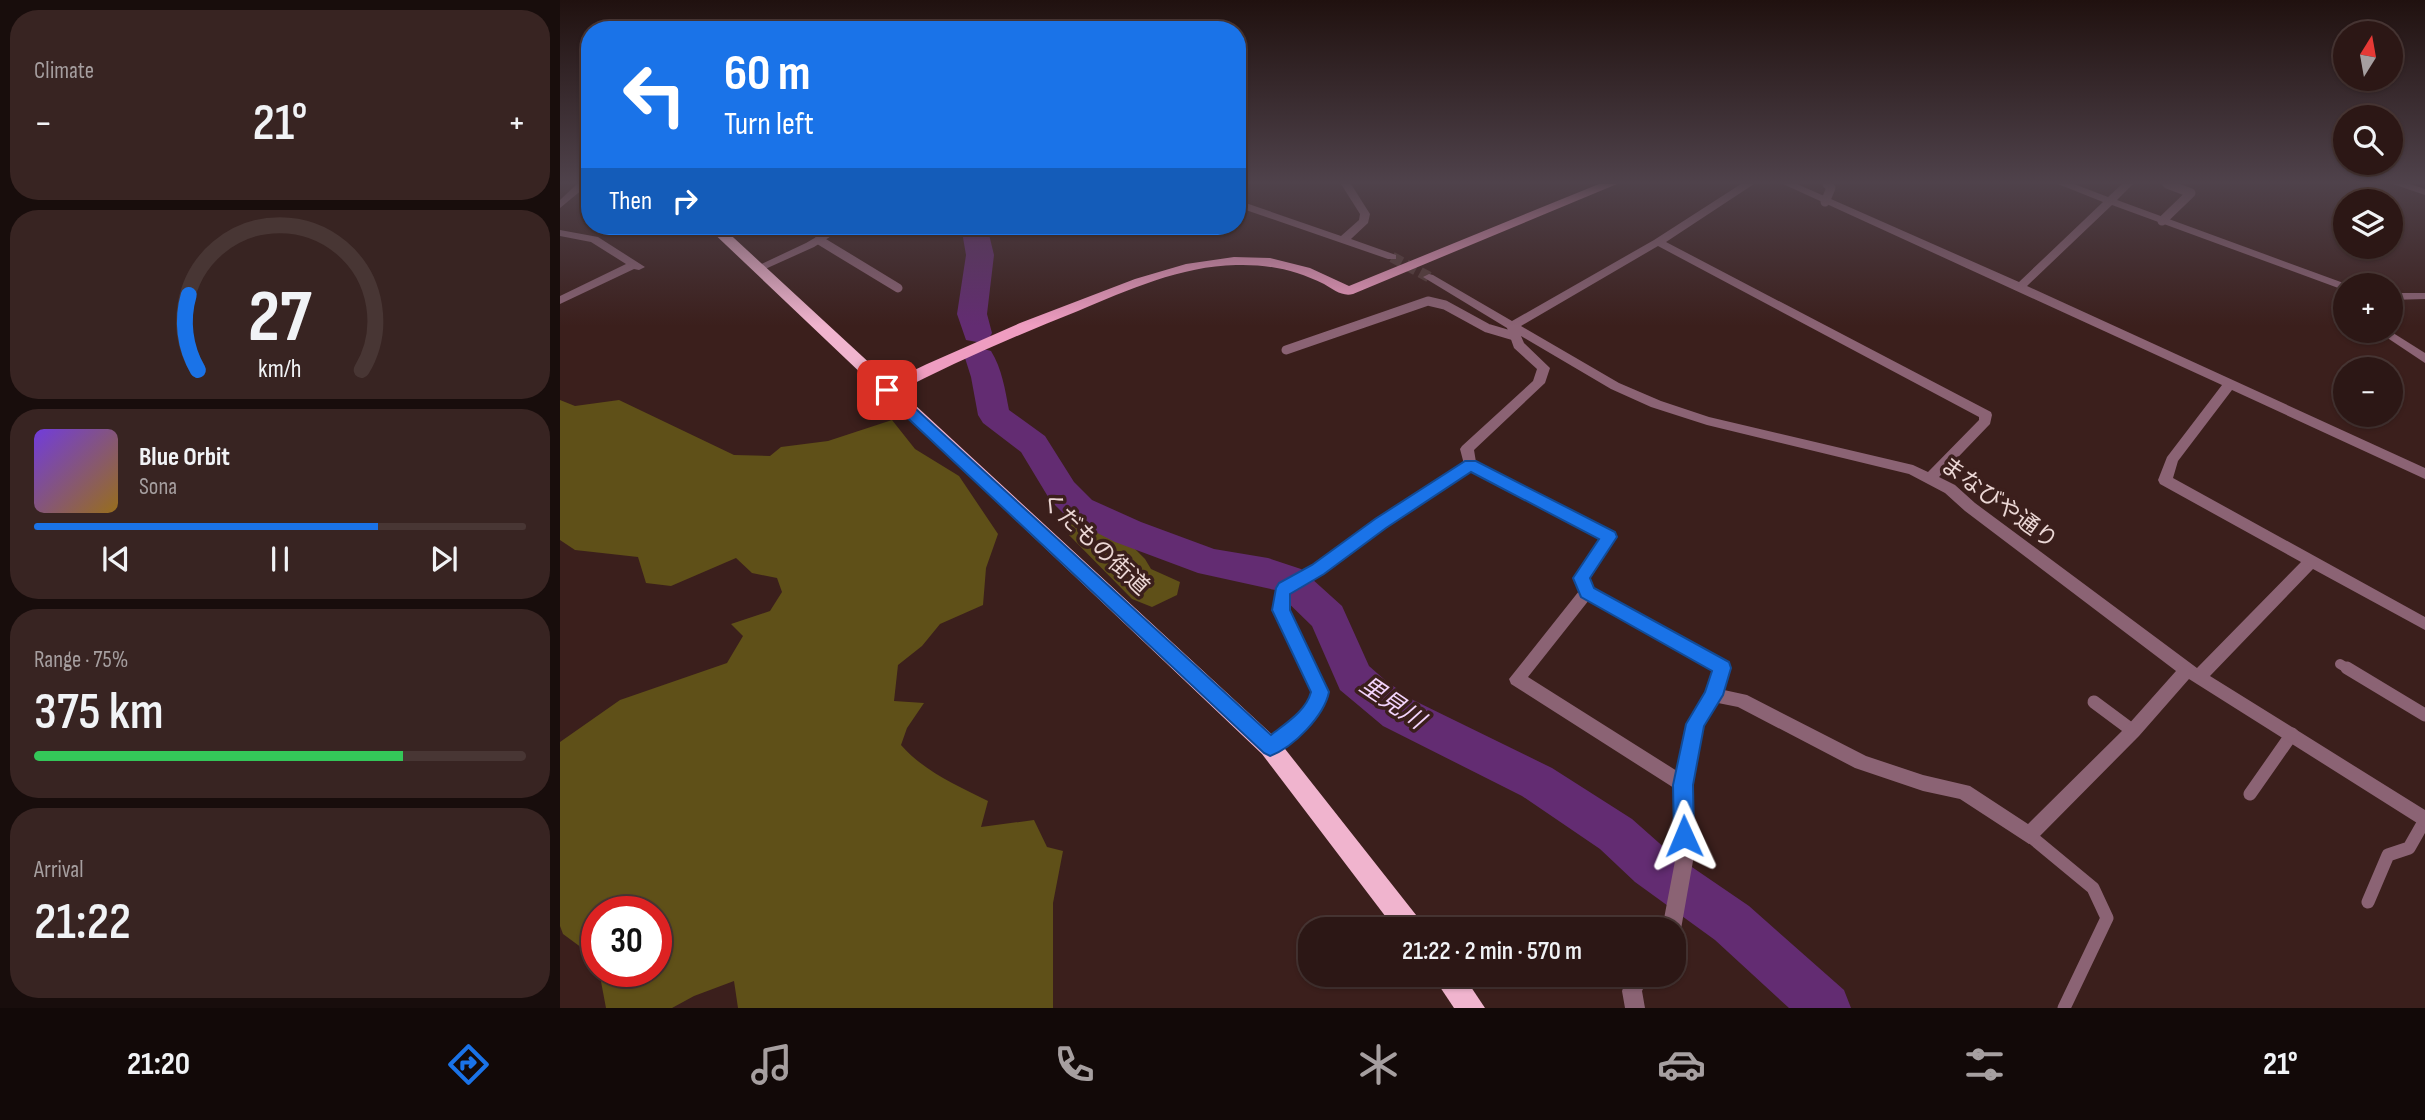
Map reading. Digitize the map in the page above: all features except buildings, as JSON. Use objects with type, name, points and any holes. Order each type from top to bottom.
[{"type":"highway","name":"くだもの街道","points":[[723,235],[1270,747],[1402,917]]},
{"type":"highway","points":[[1455,987],[1471,1008]]},
{"type":"main road","points":[[887,390],[957,354],[1159,275],[1198,265],[1258,261],[1298,269],[1348,291],[1495,231]]},
{"type":"street","points":[[1317,231],[1392,257]]},
{"type":"street","points":[[1343,240],[1353,231]]},
{"type":"street","points":[[1674,917],[1684,861],[1683,785],[1695,724],[1714,695],[1722,668],[1587,592],[1582,578],[1609,537],[1470,465],[1467,449],[1539,383],[1543,373],[1544,368],[1518,345],[1513,331],[1675,231]]},
{"type":"street","points":[[1892,231],[2020,287],[2425,474]]},
{"type":"street","points":[[2020,287],[2078,231]]},
{"type":"street","points":[[2190,231],[2333,283]]},
{"type":"street","points":[[560,233],[594,239],[637,265],[560,300]]},
{"type":"street","points":[[759,268],[827,235]]},
{"type":"street","points":[[1658,242],[1986,415],[1985,421],[1930,478]]},
{"type":"street","name":"まなびや通り","points":[[1429,277],[1513,331],[1615,386],[1656,404],[1707,421],[1883,461],[1930,478],[1951,489],[1970,507],[2193,673],[2425,820]]},
{"type":"street","points":[[2403,297],[2425,296]]},
{"type":"street","points":[[2401,343],[2425,359]]},
{"type":"street","points":[[2230,383],[2172,460],[2165,480],[2425,624]]},
{"type":"street","points":[[1714,695],[1741,700],[1861,762],[1923,783],[1964,792],[2029,835],[2133,731],[2312,560]]},
{"type":"street","points":[[1587,592],[1517,679],[1683,785]]},
{"type":"street","points":[[1633,987],[1632,1000],[1635,1008]]},
{"type":"lane","points":[[819,240],[898,288]]},
{"type":"lane","points":[[1286,350],[1428,301],[1445,305],[1487,328],[1513,331]]},
{"type":"lane","points":[[1270,747],[1306,718],[1317,705],[1320,692],[1281,610],[1282,593],[1470,465]]},
{"type":"lane","points":[[2340,664],[2425,715]]},
{"type":"lane","points":[[2094,702],[2133,731]]},
{"type":"lane","points":[[2250,794],[2292,734]]},
{"type":"lane","points":[[2368,902],[2388,855],[2409,848],[2425,820]]},
{"type":"lane","points":[[2029,835],[2093,888],[2107,918],[2064,1008]]},
{"type":"shaded area","points":[[560,400],[575,406],[619,400],[734,455],[770,456],[781,447],[828,441],[892,420],[915,449],[959,476],[998,534],[986,568],[983,605],[940,624],[922,646],[898,665],[894,701],[924,703],[907,728],[901,745],[931,770],[988,801],[981,827],[1034,820],[1047,847],[1063,851],[1053,903],[1053,1008],[738,1008],[734,981],[694,996],[672,1008],[606,1008],[602,987],[672,987],[672,896],[581,896],[581,947],[563,934],[560,926],[560,742],[620,700],[727,663],[743,636],[731,624],[770,611],[782,592],[777,578],[752,573],[736,558],[671,586],[646,583],[638,557],[575,550],[560,540]]},
{"type":"shaded area","points":[[1082,515],[1117,531],[1145,559],[1151,569],[1180,582],[1177,595],[1152,607],[1132,599],[1069,535],[1072,520]]},
{"type":"waterway","name":"里見川","points":[[976,235],[980,255],[972,314],[977,333]]},
{"type":"waterway","name":"里見川","points":[[980,358],[987,377],[994,415],[1033,444],[1062,491],[1080,509],[1128,532],[1211,563],[1288,579],[1328,617],[1354,678],[1372,693],[1398,713],[1537,782],[1616,834],[1651,866],[1732,923],[1826,1008]]},
{"type":"tunnel","points":[[1392,257],[1429,277]]},
{"type":"route","points":[[887,390],[1270,747],[1306,718],[1317,705],[1320,692],[1281,610],[1280,598],[1285,588],[1318,570],[1381,523],[1470,465],[1609,537],[1582,578],[1587,592],[1722,668],[1714,695],[1695,724],[1683,785],[1684,836]]}]
